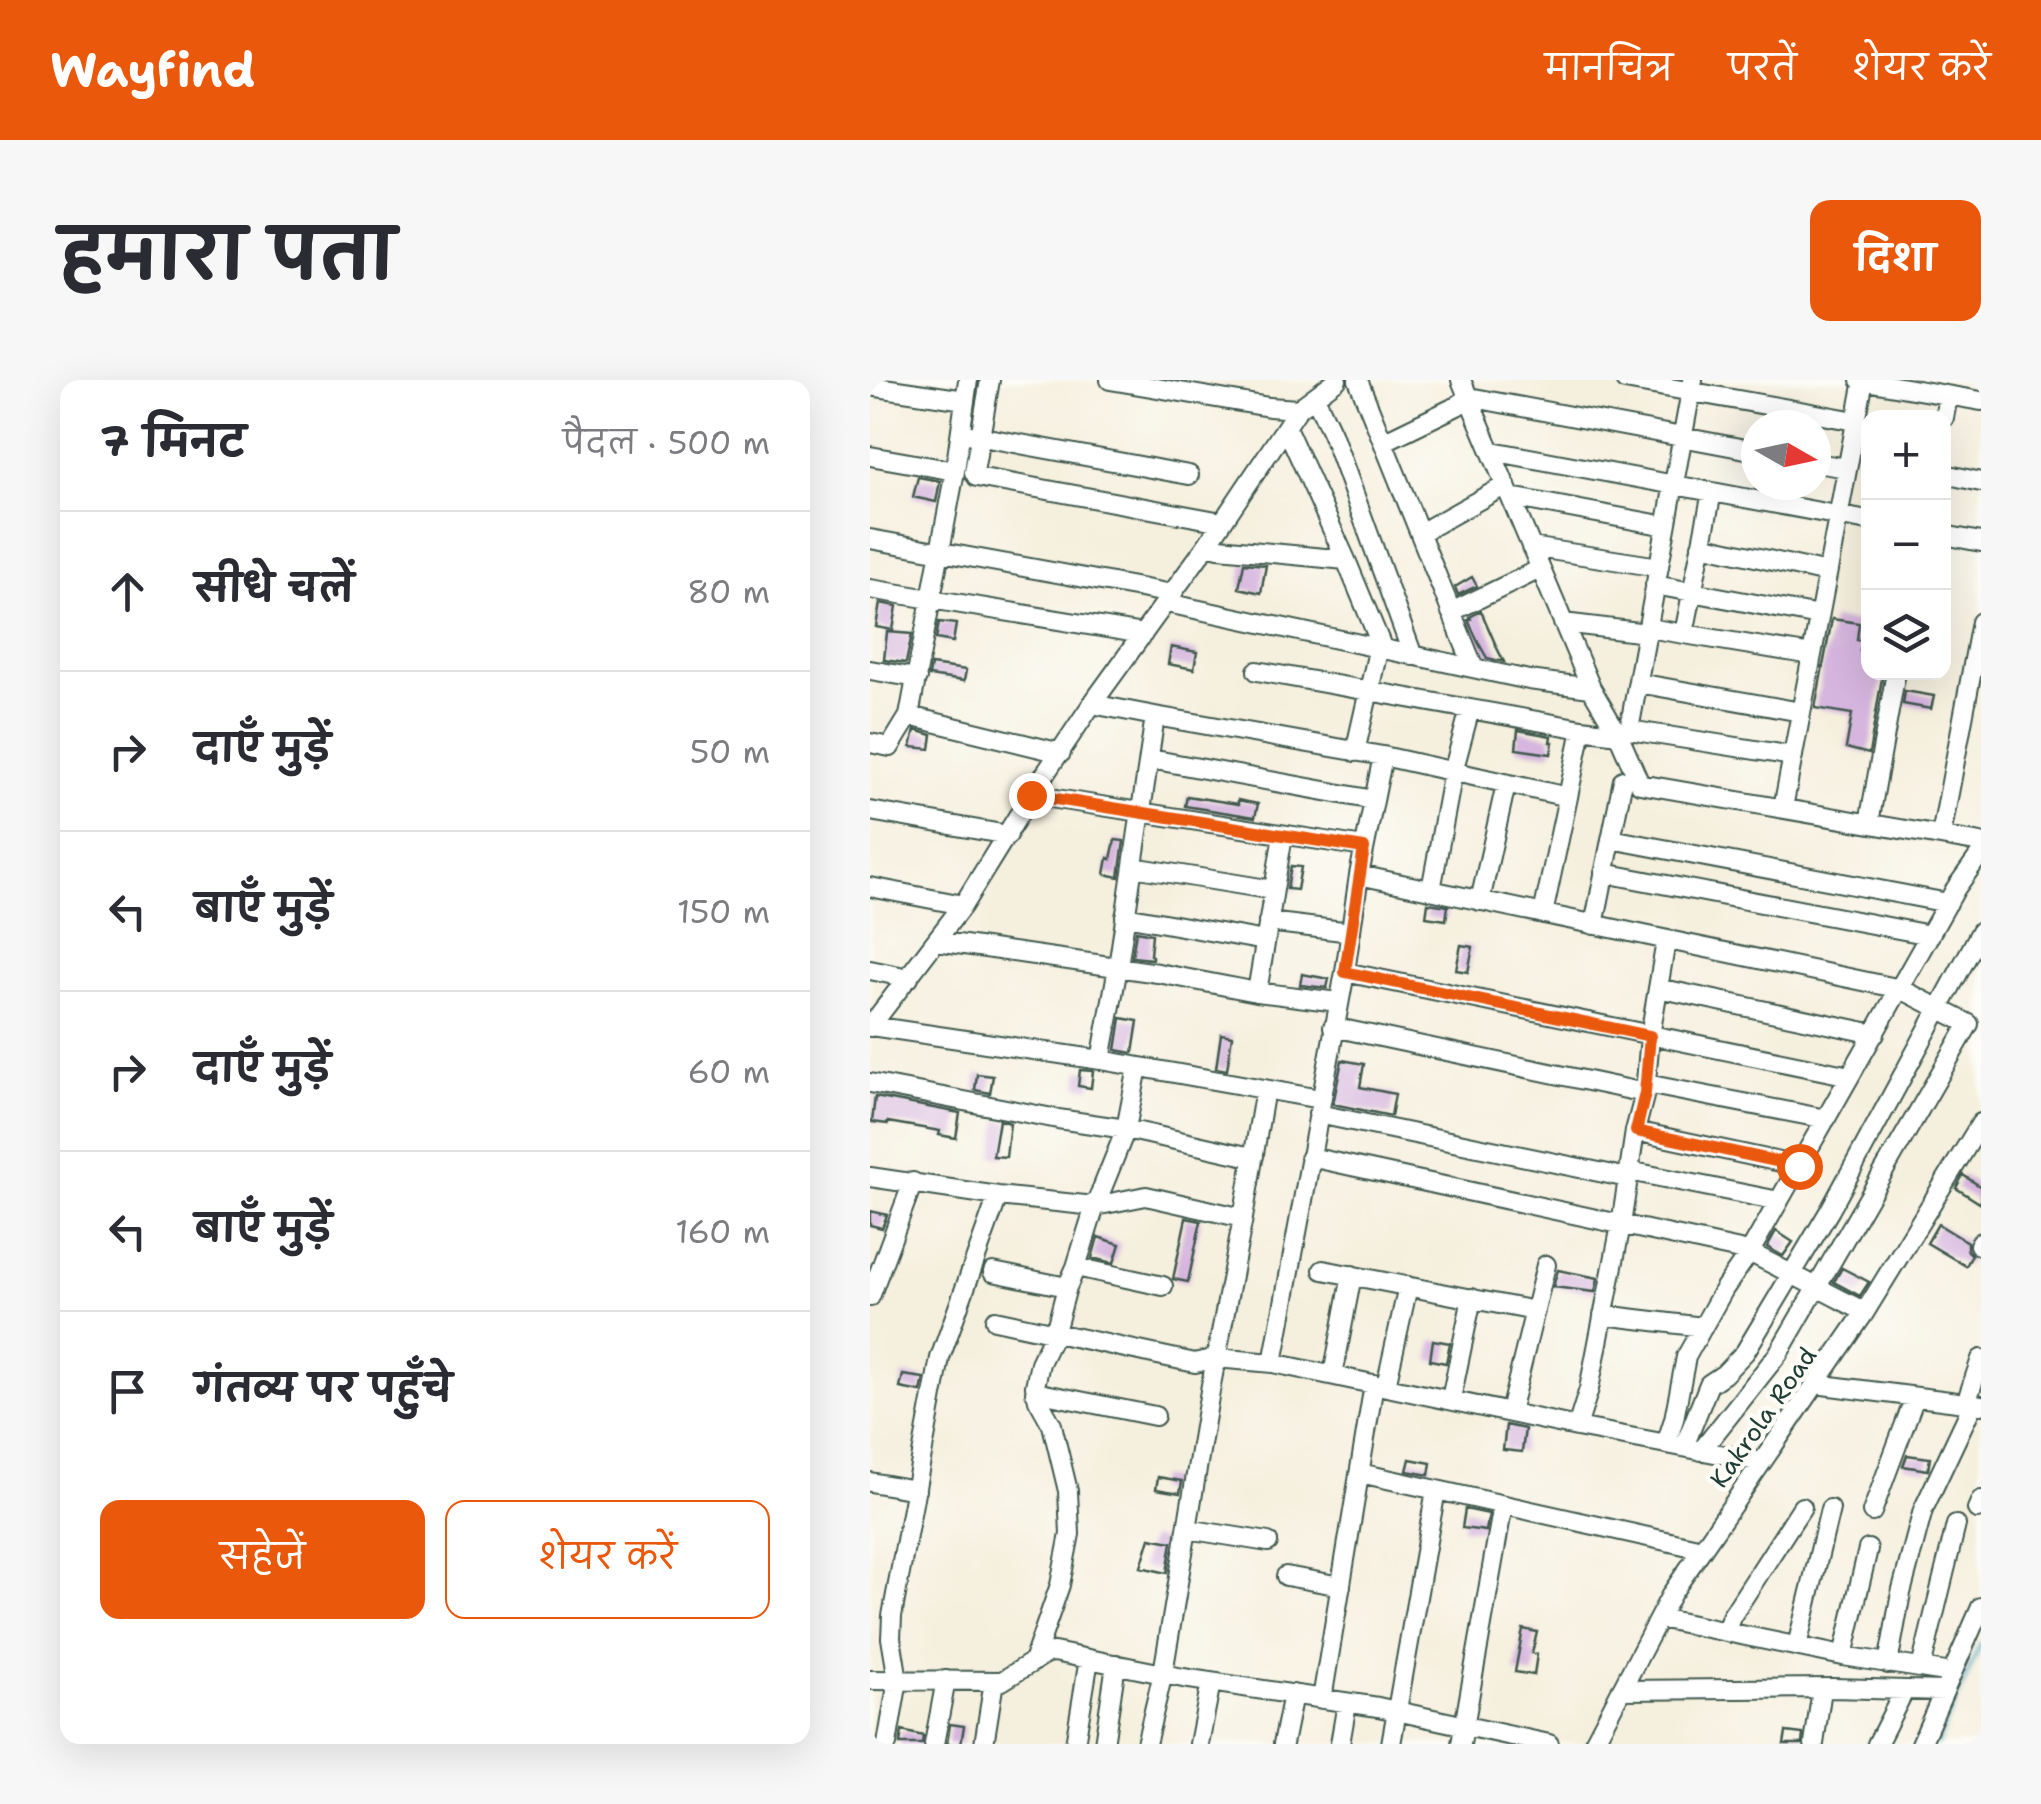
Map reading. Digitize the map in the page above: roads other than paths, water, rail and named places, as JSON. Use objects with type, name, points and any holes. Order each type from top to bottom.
[{"type":"street","points":[[870,743],[890,746],[909,716],[968,380]]},
{"type":"street","points":[[990,380],[974,472],[977,478],[1222,522]]},
{"type":"street","points":[[1110,380],[1298,409]]},
{"type":"street","points":[[870,1026],[963,905],[1092,704],[1170,598],[1298,409],[1337,380]]},
{"type":"street","points":[[1358,380],[1474,668]]},
{"type":"street","points":[[1626,380],[1692,386],[1856,421]]},
{"type":"street","points":[[1782,808],[1863,380],[1981,401]]},
{"type":"street","points":[[870,386],[965,400]]},
{"type":"street","points":[[1624,732],[1638,683],[1692,386]]},
{"type":"street","points":[[1383,442],[1456,406],[1465,388]]},
{"type":"street","points":[[1465,388],[1741,448]]},
{"type":"street","points":[[1465,388],[1592,688],[1624,732],[1640,784],[1981,843]]},
{"type":"street","points":[[1945,410],[1948,396]]},
{"type":"street","points":[[1315,397],[1332,433],[1413,656]]},
{"type":"street","points":[[1286,427],[1379,638],[1355,752]]},
{"type":"street","points":[[960,433],[1189,475]]},
{"type":"street","points":[[1492,451],[1861,520]]},
{"type":"street","points":[[870,456],[955,471]]},
{"type":"street","points":[[1831,465],[1847,468]]},
{"type":"street","points":[[1951,476],[1981,482]]},
{"type":"street","points":[[1420,534],[1509,491],[1666,526]]},
{"type":"street","points":[[1684,634],[1712,492]]},
{"type":"street","points":[[1951,536],[1981,542]]},
{"type":"street","points":[[870,539],[1170,598],[1379,649],[1530,680],[1592,688]]},
{"type":"street","points":[[1207,545],[1346,560]]},
{"type":"street","points":[[1701,545],[1827,573]]},
{"type":"street","points":[[1532,547],[1657,576],[1692,592],[1819,616]]},
{"type":"street","points":[[1451,612],[1540,570]]},
{"type":"street","points":[[870,589],[1143,634]]},
{"type":"street","points":[[1941,836],[1981,622]]},
{"type":"street","points":[[1563,623],[1684,634],[1812,655]]},
{"type":"street","points":[[870,670],[917,678]]},
{"type":"street","points":[[1257,671],[1582,728],[1793,756]]},
{"type":"street","points":[[1869,823],[1895,680]]},
{"type":"street","points":[[1638,683],[1801,712]]},
{"type":"street","points":[[1092,704],[1383,756],[1568,798]]},
{"type":"street","points":[[1431,890],[1453,772],[1470,708]]},
{"type":"street","points":[[909,716],[1061,753]]},
{"type":"street","points":[[1101,1060],[1156,716]]},
{"type":"street","points":[[1542,914],[1582,728]]},
{"type":"street","points":[[1273,1363],[1383,756]]},
{"type":"street","points":[[1150,759],[1374,800]]},
{"type":"street","points":[[1594,925],[1623,780]]},
{"type":"street","points":[[1480,901],[1506,784]]},
{"type":"street","points":[[1031,795],[1364,848]]},
{"type":"street","points":[[870,811],[1008,835]]},
{"type":"street","points":[[1257,992],[1283,835]]},
{"type":"street","points":[[1612,839],[1948,903]]},
{"type":"street","points":[[1684,1447],[1674,1419],[1685,1360],[1948,903],[1981,853]]},
{"type":"street","points":[[1133,868],[1274,890]]},
{"type":"street","points":[[1604,873],[1930,935]]},
{"type":"street","points":[[1359,875],[1901,988],[1975,1028],[1778,1354],[1684,1447]]},
{"type":"street","points":[[870,886],[963,905]]},
{"type":"street","points":[[1126,916],[1267,932],[1350,932]]},
{"type":"street","points":[[1684,1447],[1708,1384],[1745,1352],[1838,1194],[1981,932]]},
{"type":"street","points":[[937,941],[1338,1002]]},
{"type":"street","points":[[1578,1427],[1621,1225],[1666,941]]},
{"type":"street","points":[[870,970],[909,978]]},
{"type":"street","points":[[1345,972],[1850,1076]]},
{"type":"street","points":[[1658,988],[1875,1034]]},
{"type":"street","points":[[870,1026],[1265,1089],[1319,1106],[1629,1175],[1779,1202]]},
{"type":"street","points":[[1333,1027],[1645,1089],[1826,1120]]},
{"type":"street","points":[[1032,1663],[1060,1585],[1070,1534],[1068,1491],[1052,1425],[1035,1392],[1040,1363],[1126,1130],[1138,1067]]},
{"type":"street","points":[[870,1083],[1254,1156]]},
{"type":"street","points":[[1146,1744],[1163,1674],[1265,1089]]},
{"type":"street","name":"Kakrola Road","points":[[1593,1744],[1672,1592],[1865,1312],[1979,1130]]},
{"type":"street","points":[[1636,1131],[1799,1166]]},
{"type":"street","points":[[1310,1157],[1750,1252],[1865,1312]]},
{"type":"street","points":[[870,1195],[878,1178],[1095,1206],[1146,1196],[1243,1218]]},
{"type":"street","points":[[870,1297],[913,1182]]},
{"type":"street","points":[[887,1744],[898,1680],[891,1638],[892,1616],[940,1358],[998,1196]]},
{"type":"street","points":[[1510,1412],[1546,1265]]},
{"type":"street","points":[[1076,1267],[1163,1286]]},
{"type":"street","points":[[1323,1270],[1534,1311]]},
{"type":"street","points":[[993,1272],[1067,1286]]},
{"type":"street","points":[[1333,1375],[1352,1276]]},
{"type":"street","points":[[1322,1699],[1360,1472],[1408,1286]]},
{"type":"street","points":[[1451,1399],[1472,1298]]},
{"type":"street","points":[[1603,1315],[1703,1327]]},
{"type":"street","points":[[995,1320],[1195,1363],[1216,1358],[1273,1363],[1762,1462]]},
{"type":"street","points":[[1888,1664],[1901,1593],[1923,1510],[1973,1404],[1981,1359]]},
{"type":"street","points":[[1816,1384],[1973,1404]]},
{"type":"street","points":[[1035,1392],[1154,1416]]},
{"type":"street","points":[[1872,1512],[1915,1397]]},
{"type":"street","points":[[1360,1472],[1702,1549]]},
{"type":"street","points":[[870,1482],[916,1490]]},
{"type":"street","points":[[1391,1744],[1436,1490]]},
{"type":"street","points":[[1463,1735],[1503,1506]]},
{"type":"street","points":[[1726,1631],[1731,1617],[1802,1507]]},
{"type":"street","points":[[1797,1646],[1830,1509]]},
{"type":"street","points":[[1921,1668],[1956,1526]]},
{"type":"street","points":[[1187,1529],[1268,1542]]},
{"type":"street","points":[[1843,1656],[1868,1549]]},
{"type":"street","points":[[1286,1576],[1341,1586]]},
{"type":"street","points":[[1921,1744],[1981,1607]]},
{"type":"street","points":[[1659,1618],[1921,1668],[1948,1682]]},
{"type":"street","points":[[870,1680],[994,1681],[1009,1678],[1054,1652],[1163,1674],[1396,1711],[1463,1735],[1550,1744]]},
{"type":"street","points":[[1075,1744],[1089,1659]]},
{"type":"street","points":[[1104,1744],[1116,1664]]},
{"type":"street","points":[[934,1744],[946,1680]]},
{"type":"street","points":[[984,1744],[994,1681]]},
{"type":"street","points":[[1199,1744],[1211,1682]]},
{"type":"street","points":[[1621,1690],[1904,1691],[1948,1682]]},
{"type":"street","points":[[1814,1744],[1822,1688]]},
{"type":"street","points":[[1877,1744],[1904,1691]]},
{"type":"street","points":[[1283,1744],[1293,1694]]},
{"type":"street","points":[[1340,1744],[1347,1703]]},
{"type":"waterway","points":[[1937,1744],[1981,1643]]}]
